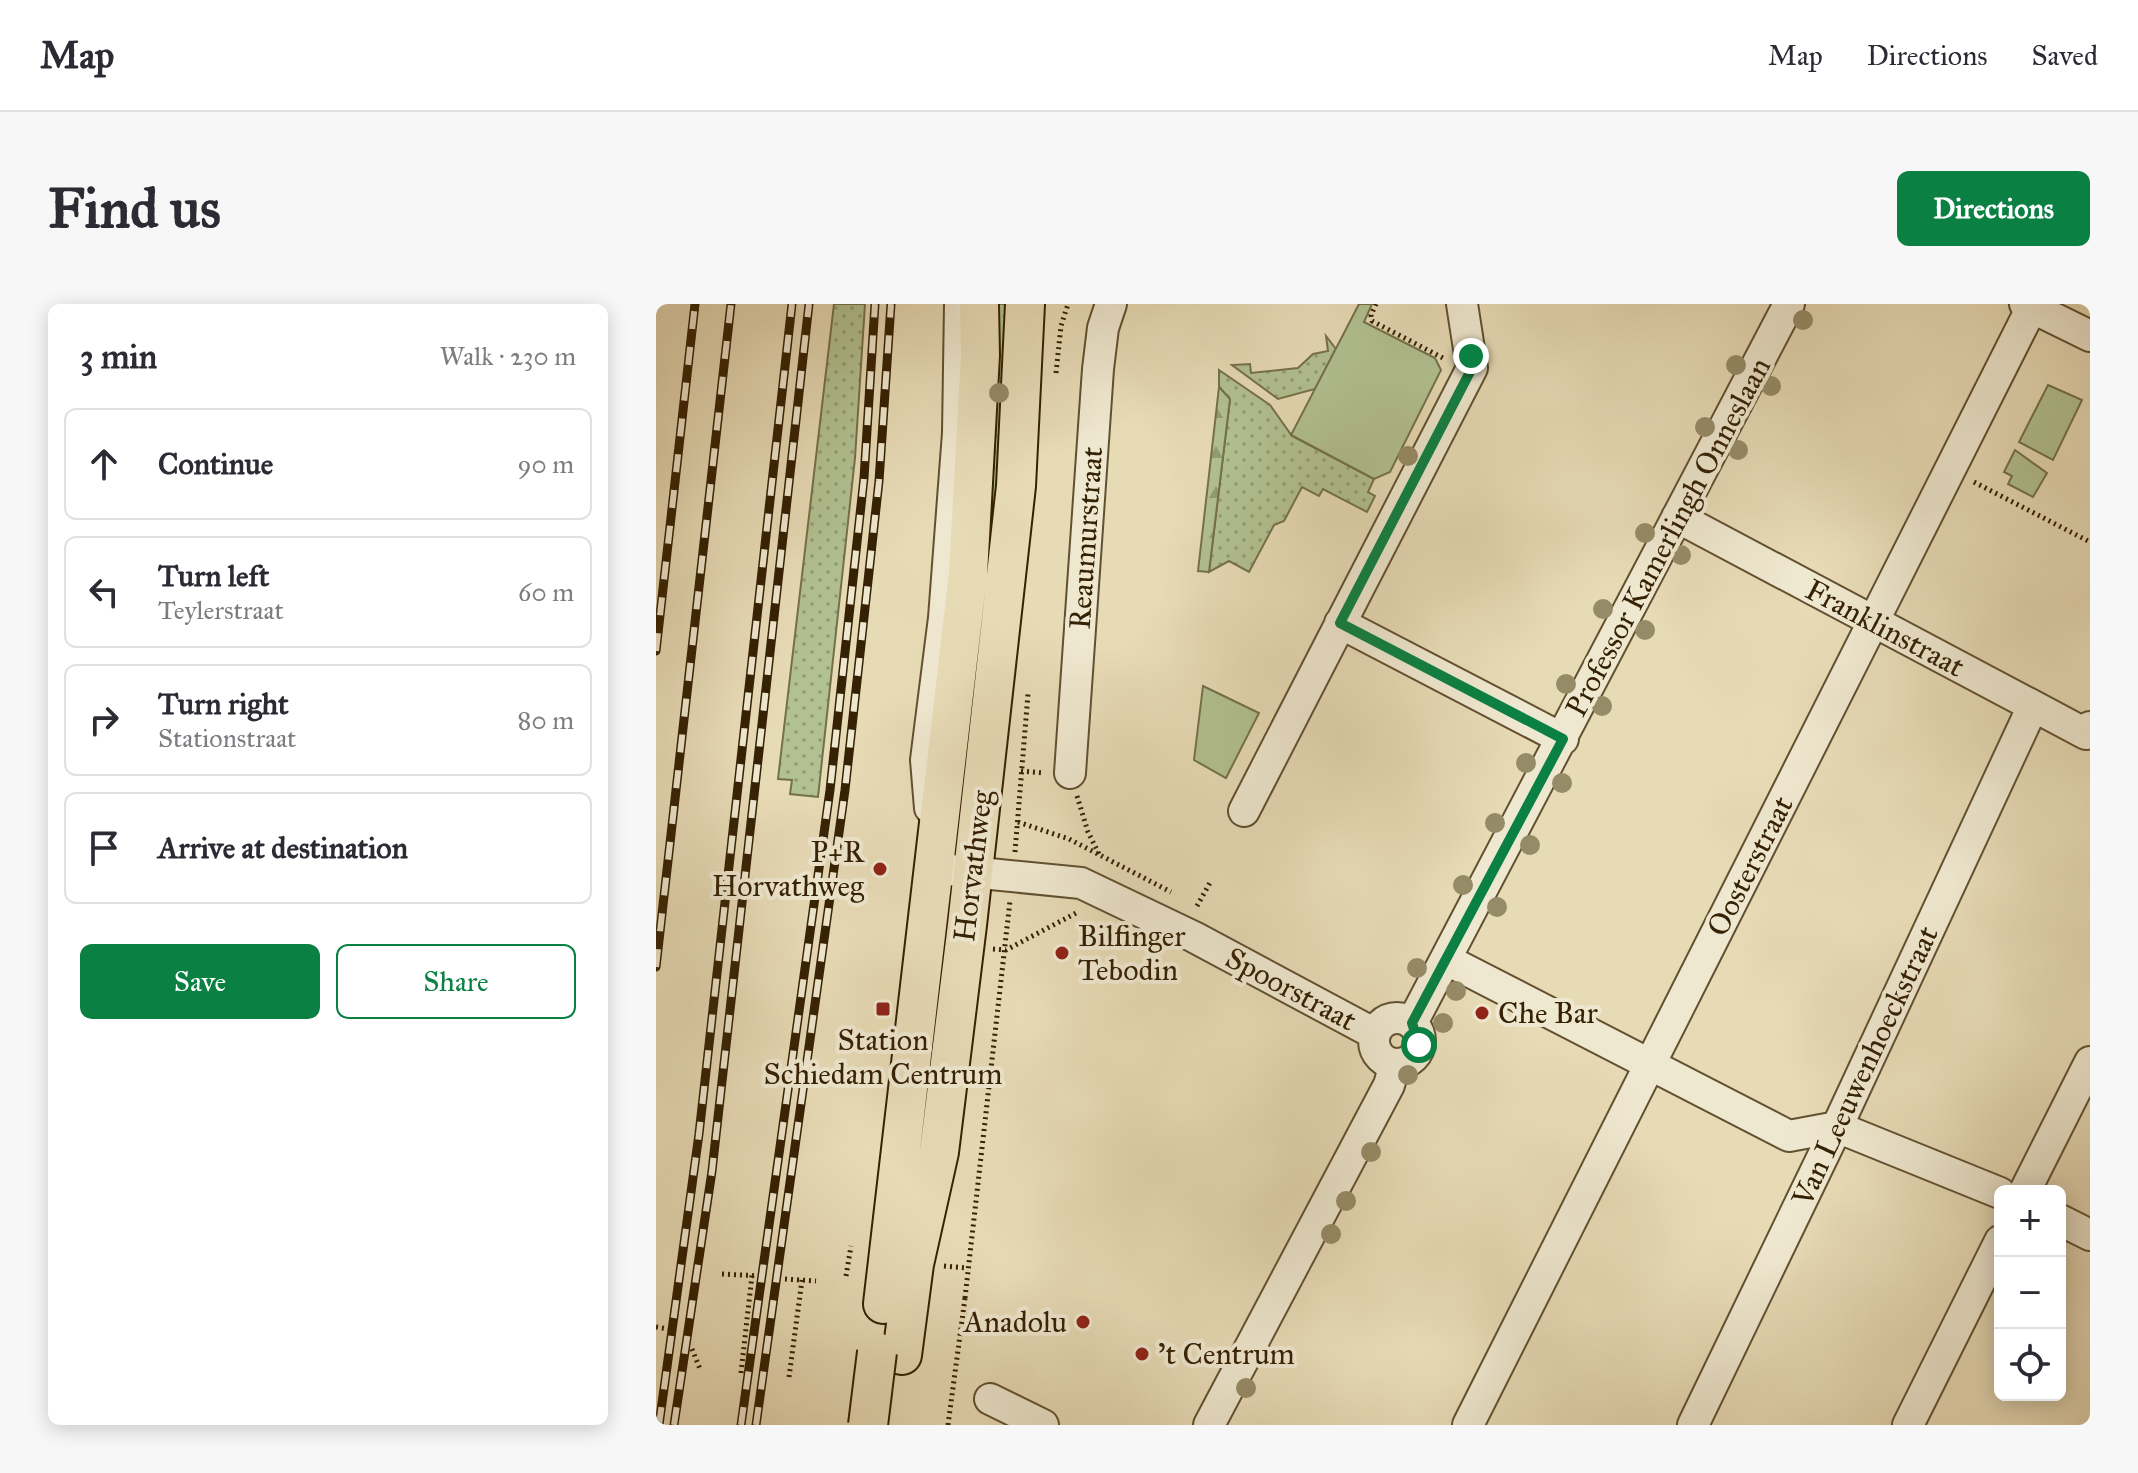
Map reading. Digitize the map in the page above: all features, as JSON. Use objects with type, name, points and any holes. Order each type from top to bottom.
[{"type":"main road","name":"Horvathweg","points":[[953,871],[955,598],[974,471],[979,304]]},
{"type":"main road","name":"Horvathweg","points":[[868,1425],[889,1353],[953,871],[1016,486],[1025,304]]},
{"type":"main road","name":"Horvathweg","points":[[889,1353],[894,1425]]},
{"type":"street","name":"Horvathweg","points":[[955,598],[960,304]]},
{"type":"street","name":"Reaumurstraat","points":[[1070,773],[1098,369],[1103,328],[1111,304]]},
{"type":"street","points":[[1244,811],[1472,368],[1462,304]]},
{"type":"street","name":"Professor Kamerlingh Onneslaan","points":[[1412,1023],[1789,304]]},
{"type":"street","points":[[2029,306],[2090,336]]},
{"type":"street","name":"Oosterstraat","points":[[1468,1425],[1951,471],[2029,306]]},
{"type":"street","name":"Franklinstraat","points":[[1677,517],[2086,734],[2090,727]]},
{"type":"street","points":[[1340,623],[1563,739]]},
{"type":"street","name":"Van Leeuwenhoeckstraat","points":[[1693,1425],[1837,1127],[2033,706]]},
{"type":"street","name":"Spoorstraat","points":[[953,871],[1081,883],[1112,895],[1375,1034]]},
{"type":"street","points":[[1447,960],[1789,1136],[1837,1127],[1994,1191]]},
{"type":"street","points":[[1209,1425],[1389,1085],[1395,1064],[1416,1053],[1419,1037],[1412,1023],[1391,1018],[1375,1034],[1378,1054],[1395,1064]]},
{"type":"street","points":[[2028,1185],[2090,1062]]},
{"type":"street","points":[[2066,1223],[2090,1235]]},
{"type":"street","points":[[1908,1425],[1994,1253]]},
{"type":"street","points":[[990,1399],[1043,1425]]},
{"type":"path","points":[[1376,304],[1372,321],[1449,360],[1471,356]]},
{"type":"path","points":[[1951,471],[2090,542]]},
{"type":"path","name":"Horvathweg","points":[[948,1425],[1006,950],[1021,771]]},
{"type":"path","points":[[1070,773],[1088,832],[1100,855]]},
{"type":"path","points":[[1197,906],[1211,881]]},
{"type":"path","points":[[1006,950],[1089,906]]},
{"type":"path","points":[[846,1276],[851,1246]]},
{"type":"path","points":[[942,1265],[967,1268]]},
{"type":"path","points":[[722,1274],[756,1276],[741,1373]]},
{"type":"path","points":[[785,1279],[816,1281]]},
{"type":"path","points":[[789,1377],[802,1280]]},
{"type":"path","points":[[656,1327],[668,1329]]},
{"type":"path","points":[[692,1349],[700,1369]]},
{"type":"green space","points":[[834,304],[865,304],[855,458],[818,797],[790,794],[792,780],[778,779]]},
{"type":"green space","points":[[989,304],[1011,304],[1012,334],[969,778],[964,778],[986,586]]},
{"type":"green space","points":[[1359,304],[1372,304],[1364,322],[1435,358],[1441,370],[1390,472],[1374,479],[1291,435]]},
{"type":"green space","points":[[1326,336],[1336,349],[1315,389],[1278,399],[1232,365],[1250,364],[1251,373],[1298,368],[1313,354],[1328,351]]},
{"type":"green space","points":[[1219,370],[1270,405],[1292,436],[1374,479],[1368,492],[1375,496],[1367,512],[1323,489],[1319,496],[1302,487],[1284,521],[1274,525],[1249,572],[1229,561],[1209,572],[1230,399],[1219,387]]},
{"type":"green space","points":[[2048,385],[2082,400],[2053,460],[2019,442]]},
{"type":"green space","points":[[1219,387],[1230,399],[1209,572],[1198,571]]},
{"type":"green space","points":[[2015,450],[2047,473],[2033,497],[2008,484],[2012,476],[2004,472]]},
{"type":"green space","points":[[1203,686],[1259,713],[1226,778],[1194,760]]},
{"type":"railway","points":[[656,651],[695,304]]},
{"type":"railway","points":[[656,967],[731,304]]},
{"type":"railway","points":[[659,1425],[699,1134],[792,304]]},
{"type":"railway","points":[[674,1425],[712,1171],[809,304]]},
{"type":"railway","points":[[741,1425],[830,790],[864,478],[875,304]]},
{"type":"railway","points":[[756,1425],[845,790],[879,481],[891,304]]},
{"type":"place","name":"P+R Horvathweg","points":[[880,869]]},
{"type":"place","name":"Bilfinger Tebodin","points":[[1062,953]]},
{"type":"place","name":"Station Schiedam Centrum","points":[[883,1009]]},
{"type":"place","name":"Che Bar","points":[[1482,1013]]},
{"type":"place","name":"Anadolu","points":[[1083,1322]]},
{"type":"place","name":"'t Centrum","points":[[1142,1354]]},
{"type":"route","points":[[1419,1045],[1417,1030],[1412,1023],[1563,739],[1340,623],[1472,368],[1471,356]]}]
